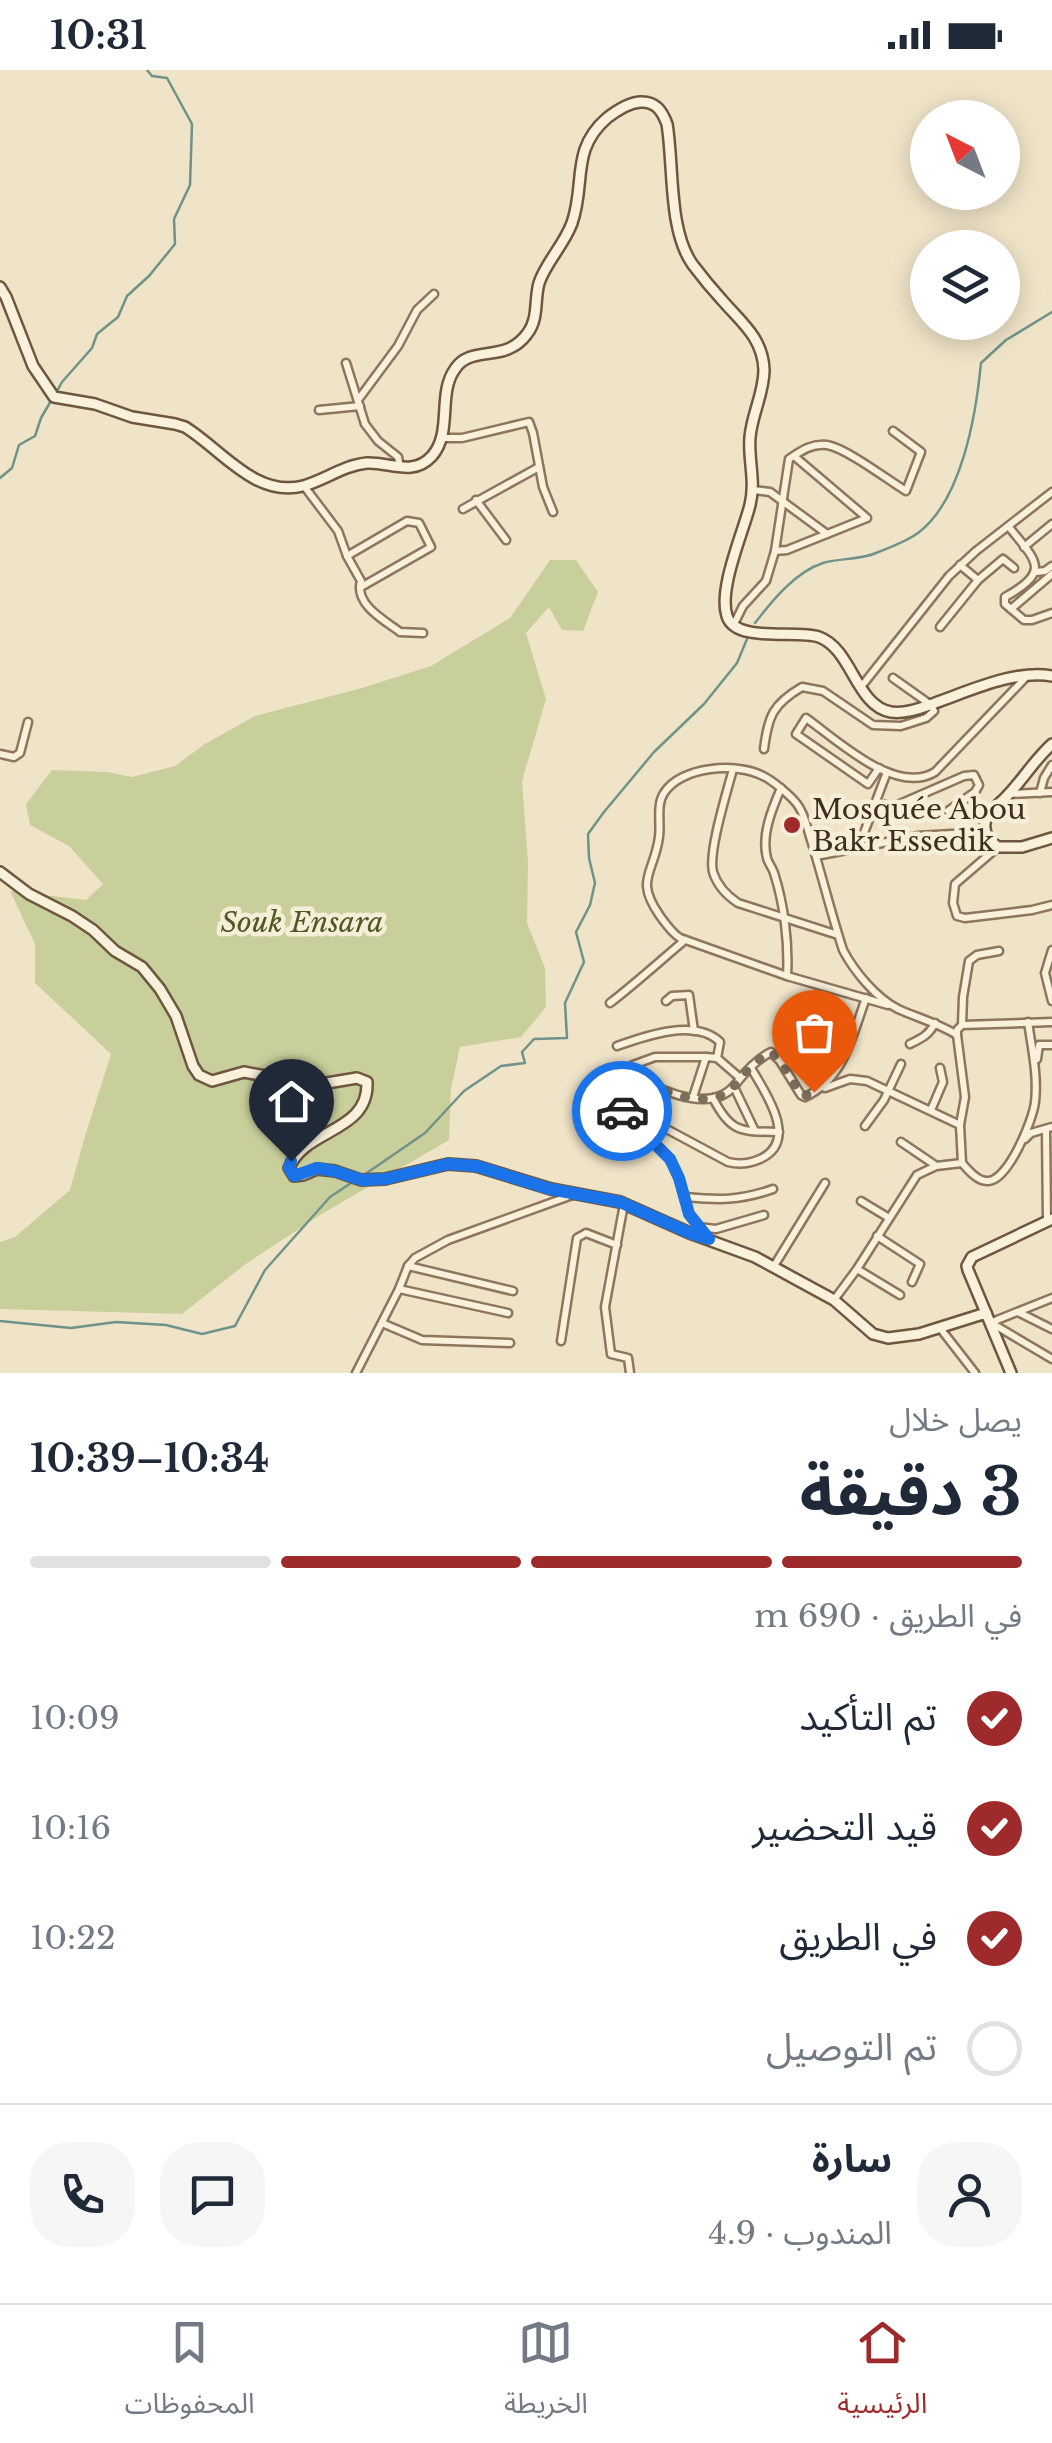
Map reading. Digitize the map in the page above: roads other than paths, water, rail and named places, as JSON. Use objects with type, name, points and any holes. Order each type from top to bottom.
[{"type":"main road","points":[[0,287],[33,366],[53,395],[132,417],[175,424],[195,433],[221,456],[266,484],[288,489],[350,466],[413,467],[433,454],[441,438],[448,388],[457,365],[473,356],[509,350],[529,333],[535,321],[540,280],[573,220],[585,144],[617,110],[630,104],[651,103],[662,112],[666,124],[681,244],[698,270],[752,332],[762,356],[762,390],[750,433],[753,490],[727,593],[726,614],[734,626],[767,634],[809,634],[827,641],[877,707],[886,711],[916,710],[1030,673],[1052,676]]},
{"type":"main road","points":[[1052,744],[986,819],[986,832],[998,847],[1022,847],[1052,838]]},
{"type":"main road","points":[[0,872],[29,894],[93,930],[115,951],[142,967],[176,1016],[193,1066],[200,1075],[212,1081],[244,1072],[302,1083],[357,1078],[367,1082],[363,1106],[298,1152],[289,1168],[294,1176],[317,1168],[362,1180],[385,1179],[453,1165],[476,1166],[550,1189],[624,1204],[774,1266],[834,1300],[873,1334],[888,1338],[919,1334],[988,1318]]},
{"type":"main road","points":[[1011,1373],[968,1270],[969,1261],[1050,1220]]},
{"type":"street","points":[[319,410],[359,403],[417,310],[434,294]]},
{"type":"street","points":[[346,363],[365,424],[398,456],[400,468]]},
{"type":"street","points":[[441,438],[462,438],[528,422],[553,512]]},
{"type":"street","points":[[734,626],[743,606],[766,581],[790,459],[805,448],[826,445],[906,491],[921,452],[893,431]]},
{"type":"street","points":[[775,550],[786,550],[867,518],[794,456]]},
{"type":"street","points":[[463,509],[539,466]]},
{"type":"street","points":[[304,486],[338,531],[361,582],[360,597],[400,632],[423,633]]},
{"type":"street","points":[[753,490],[770,492],[827,534]]},
{"type":"street","points":[[861,687],[960,565],[1052,492]]},
{"type":"street","points":[[476,500],[506,540]]},
{"type":"street","points":[[347,556],[408,521],[420,523],[431,547],[358,588]]},
{"type":"street","points":[[1024,547],[1052,524]]},
{"type":"street","points":[[1009,527],[1034,560],[1036,572]]},
{"type":"street","points":[[940,627],[978,580],[1003,559],[1014,568]]},
{"type":"street","points":[[960,565],[978,580]]},
{"type":"street","points":[[1052,566],[1036,572],[1005,597],[1005,604],[1024,620],[1052,612]]},
{"type":"street","points":[[1010,609],[1052,574]]},
{"type":"street","points":[[879,768],[868,784],[796,734],[806,718],[879,768],[908,779],[920,778],[935,772],[1030,673]]},
{"type":"street","points":[[764,749],[771,714],[802,687],[823,691],[873,725],[901,726],[926,718],[934,711],[893,678]]},
{"type":"street","points":[[0,754],[20,754],[28,722]]},
{"type":"street","points":[[1040,793],[1052,764]]},
{"type":"street","points":[[894,1007],[851,964],[838,935],[802,812],[781,788],[740,768],[706,769],[671,785],[660,801],[660,834],[646,888],[670,930],[685,940],[787,976],[894,1007],[958,1035]]},
{"type":"street","points":[[733,769],[712,856],[714,875],[726,895],[783,919],[838,935]]},
{"type":"street","points":[[858,847],[887,772]]},
{"type":"street","points":[[875,804],[895,806],[974,774],[979,785],[975,792],[948,811]]},
{"type":"street","points":[[781,788],[771,810],[766,857],[774,873],[783,919],[787,976]]},
{"type":"street","points":[[1010,794],[1052,792]]},
{"type":"street","points":[[816,856],[918,836],[986,832]]},
{"type":"street","points":[[998,847],[958,878],[953,903],[957,916],[972,918],[1052,905]]},
{"type":"street","points":[[610,1004],[685,940]]},
{"type":"street","points":[[962,1025],[969,961],[976,955],[1000,950]]},
{"type":"street","points":[[1052,950],[1045,974],[1052,1000]]},
{"type":"street","points":[[666,1001],[672,996],[688,995],[694,1031]]},
{"type":"street","points":[[814,1092],[840,1068],[866,998]]},
{"type":"street","points":[[910,1044],[924,1038],[934,1022]]},
{"type":"street","points":[[1028,1022],[1036,1078]]},
{"type":"street","points":[[1050,1220],[1049,1128],[1031,1134],[992,1180],[982,1180],[962,1163],[960,1125],[966,1097],[956,1030],[962,1025],[1052,1022]]},
{"type":"street","points":[[810,1028],[849,1045]]},
{"type":"street","points":[[617,1046],[662,1031],[694,1031],[712,1034],[720,1042],[716,1058]]},
{"type":"street","points":[[1017,1152],[1035,1106],[1037,1046],[1052,1045]]},
{"type":"street","points":[[623,1076],[629,1075],[672,1094],[714,1098],[734,1086],[767,1053],[774,1054],[801,1095],[850,1078],[867,1081],[960,1125]]},
{"type":"street","points":[[709,1239],[689,1214],[670,1159],[617,1106],[612,1096],[614,1084],[633,1064],[655,1057],[716,1058],[739,1077]]},
{"type":"street","points":[[694,1097],[706,1057]]},
{"type":"street","points":[[865,1126],[901,1064]]},
{"type":"street","points":[[632,1123],[661,1126],[728,1162],[740,1165],[762,1158],[773,1148],[779,1132],[772,1104],[751,1068]]},
{"type":"street","points":[[931,1110],[943,1082],[940,1068]]},
{"type":"street","points":[[734,1086],[755,1131]]},
{"type":"street","points":[[714,1098],[731,1125],[742,1131],[779,1132]]},
{"type":"street","points":[[901,1142],[936,1166]]},
{"type":"street","points":[[834,1300],[916,1175],[936,1166],[962,1163]]},
{"type":"street","points":[[774,1266],[824,1184]]},
{"type":"street","points":[[684,1197],[747,1198],[773,1189]]},
{"type":"street","points":[[356,1373],[415,1258],[448,1240],[576,1193]]},
{"type":"street","points":[[861,1200],[889,1218]]},
{"type":"street","points":[[624,1204],[605,1307],[611,1354],[628,1358],[630,1373]]},
{"type":"street","points":[[697,1226],[716,1230],[764,1214]]},
{"type":"street","points":[[560,1341],[576,1238],[586,1233],[617,1246]]},
{"type":"street","points":[[877,1236],[920,1264],[912,1282]]},
{"type":"street","points":[[408,1266],[513,1291]]},
{"type":"street","points":[[857,1268],[900,1295]]},
{"type":"street","points":[[399,1289],[508,1313]]},
{"type":"street","points":[[988,1318],[1052,1298]]},
{"type":"street","points":[[1016,1311],[1052,1330]]},
{"type":"street","points":[[988,1318],[1049,1357],[1052,1344]]},
{"type":"street","points":[[382,1323],[422,1340],[510,1343]]},
{"type":"street","points":[[940,1328],[975,1373]]},
{"type":"waterway","points":[[56,393],[92,348],[97,334],[118,317],[127,296],[175,244],[174,219],[190,185],[192,124],[167,78],[152,76],[147,70]]},
{"type":"waterway","points":[[755,623],[785,588],[813,567],[886,549],[914,536],[933,518],[946,500],[964,455],[981,363],[1006,340],[1052,312]]},
{"type":"waterway","points":[[0,478],[12,468],[19,445],[35,436],[52,399]]},
{"type":"waterway","points":[[361,1177],[425,1133],[464,1091],[501,1066],[525,1063],[522,1052],[534,1039],[567,1038],[565,1003],[584,962],[576,932],[590,905],[595,883],[588,834],[654,752],[704,704],[737,663],[747,639]]},
{"type":"waterway","points":[[0,1321],[71,1328],[116,1322],[166,1325],[202,1334],[235,1326],[265,1270],[330,1197],[354,1181]]},
{"type":"place","name":"Mosquée Abou Bakr Essedik","points":[[792,825]]},
{"type":"park label","name":"Souk Ensara","points":[[302,922]]}]
